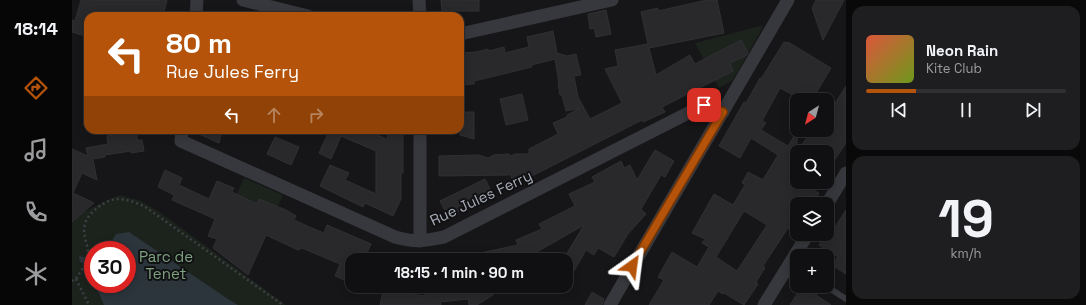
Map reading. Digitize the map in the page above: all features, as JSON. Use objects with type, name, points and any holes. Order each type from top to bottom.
[{"type":"street","points":[[196,12],[197,0]]},
{"type":"street","points":[[243,0],[292,12]]},
{"type":"street","points":[[419,0],[420,12]]},
{"type":"street","points":[[464,33],[612,0]]},
{"type":"street","points":[[610,305],[788,0]]},
{"type":"street","name":"Rue Jules Ferry","points":[[181,135],[395,237],[412,242],[444,237],[704,105],[723,112]]},
{"type":"street","points":[[420,134],[420,241]]},
{"type":"street","points":[[831,197],[846,173]]},
{"type":"street","points":[[764,305],[790,270]]},
{"type":"lane","points":[[834,291],[846,299]]},
{"type":"path","points":[[72,281],[76,279],[83,268],[88,255],[84,237],[85,222],[93,211],[116,198],[129,200],[144,206],[282,305]]},
{"type":"path","points":[[76,279],[89,305]]},
{"type":"green space","points":[[764,25],[733,80],[719,88],[695,43]]},
{"type":"green space","points":[[244,178],[283,195],[248,275],[213,248]]},
{"type":"green space","name":"Parc de Tenet","points":[[120,195],[141,201],[161,213],[286,305],[72,305],[72,221],[89,209]]},
{"type":"shaded area","points":[[129,232],[238,305],[104,305],[99,293],[136,293],[136,241],[112,241],[116,234]]},
{"type":"shaded area","points":[[79,256],[84,257],[84,264],[80,262]]},
{"type":"building","points":[[81,0],[167,0],[164,12],[84,12],[84,36],[72,32],[72,20],[75,21]]},
{"type":"building","points":[[441,0],[479,0],[479,11],[442,11]]},
{"type":"building","points":[[707,0],[717,0],[724,33],[649,48],[656,75],[690,55],[695,64],[741,40],[748,53],[747,55],[730,63],[733,71],[662,107],[665,112],[643,122],[642,120],[524,180],[522,176],[513,181],[510,174],[439,176],[439,156],[479,155],[488,158],[494,155],[509,154],[511,156],[515,154],[529,154],[529,149],[558,134],[553,123],[567,117],[567,115],[580,108],[566,111],[562,95],[560,95],[555,59],[531,65],[532,67],[474,81],[474,84],[464,85],[464,53],[488,49],[489,51],[504,47],[505,53],[529,47],[527,37],[553,31],[557,53],[567,56],[576,54],[581,75],[574,76],[578,97],[590,119],[622,103],[605,69],[618,66],[615,50],[648,44],[641,12],[658,8],[658,11]]},
{"type":"building","points":[[816,0],[844,0],[823,40],[812,8]]},
{"type":"building","points":[[606,10],[611,34],[596,37],[594,28],[590,29],[588,14]]},
{"type":"building","points":[[784,42],[788,42],[831,68],[816,93],[790,93],[780,88],[762,121],[766,123],[761,130],[788,146],[793,137],[797,137],[797,145],[790,145],[790,189],[814,189],[819,193],[816,197],[790,197],[790,229],[788,228],[763,266],[765,268],[756,282],[758,284],[744,305],[718,291],[709,305],[649,305],[664,280],[658,277],[672,252],[697,267],[709,247],[702,243],[705,239],[692,233],[714,194],[733,205],[745,185],[742,183],[748,172],[763,180],[778,155],[751,138],[740,158],[719,146],[744,102],[746,103],[760,78],[761,79]],"holes":[[[744,211],[767,225],[737,271],[716,257]]]},
{"type":"building","points":[[846,86],[846,143],[834,161],[834,145],[802,145],[807,137],[834,137],[834,105]]},
{"type":"building","points":[[522,94],[528,120],[506,125],[500,99]]},
{"type":"building","points":[[464,112],[474,112],[474,139],[460,135],[464,134]]},
{"type":"building","points":[[118,134],[137,134],[137,140],[142,140],[144,151],[131,153],[131,151],[105,155],[105,157],[93,159],[97,180],[82,173],[73,193],[94,203],[72,222],[72,149],[88,156],[86,148],[108,144],[107,136]]},
{"type":"building","points":[[199,134],[221,134],[219,143]]},
{"type":"building","points":[[328,134],[375,134],[387,139],[388,134],[403,134],[401,199],[393,216],[365,203],[363,207],[320,186],[330,165],[349,173],[345,180],[376,194],[376,151],[341,136],[331,159],[319,153]]},
{"type":"building","points":[[275,137],[299,147],[291,165],[267,154]]},
{"type":"building","points":[[655,150],[674,161],[665,177],[661,175],[641,209],[646,214],[628,234],[614,257],[598,248],[594,255],[586,250],[573,273],[573,253],[567,253],[584,225],[538,253],[480,253],[518,245],[516,240],[542,229],[539,224],[575,206],[569,194],[595,182],[592,177],[621,161],[624,168],[630,165],[637,180]]},
{"type":"building","points":[[165,170],[182,178],[179,185],[209,199],[217,181],[234,188],[232,192],[257,204],[259,199],[286,210],[296,216],[294,220],[314,229],[324,233],[327,225],[371,244],[367,253],[345,253],[345,280],[335,276],[340,264],[302,248],[298,250],[266,235],[248,275],[213,248],[217,239],[208,236],[215,219],[172,200],[174,195],[158,187]]},
{"type":"building","points":[[485,179],[492,193],[448,217],[440,201]]},
{"type":"building","points":[[846,210],[846,274],[834,266],[834,262],[838,257],[834,254],[834,249],[825,249],[819,245],[821,241],[834,241],[834,229]]},
{"type":"building","points":[[592,292],[604,299],[602,305],[585,305]]},
{"type":"building","points":[[383,293],[404,293],[425,296],[425,293],[493,293],[493,295],[477,305],[469,305],[468,299],[440,302],[441,305],[380,305]]},
{"type":"building","points":[[798,293],[818,293],[816,295],[831,305],[790,305]]},
{"type":"route","points":[[632,266],[723,112],[704,105]]}]
